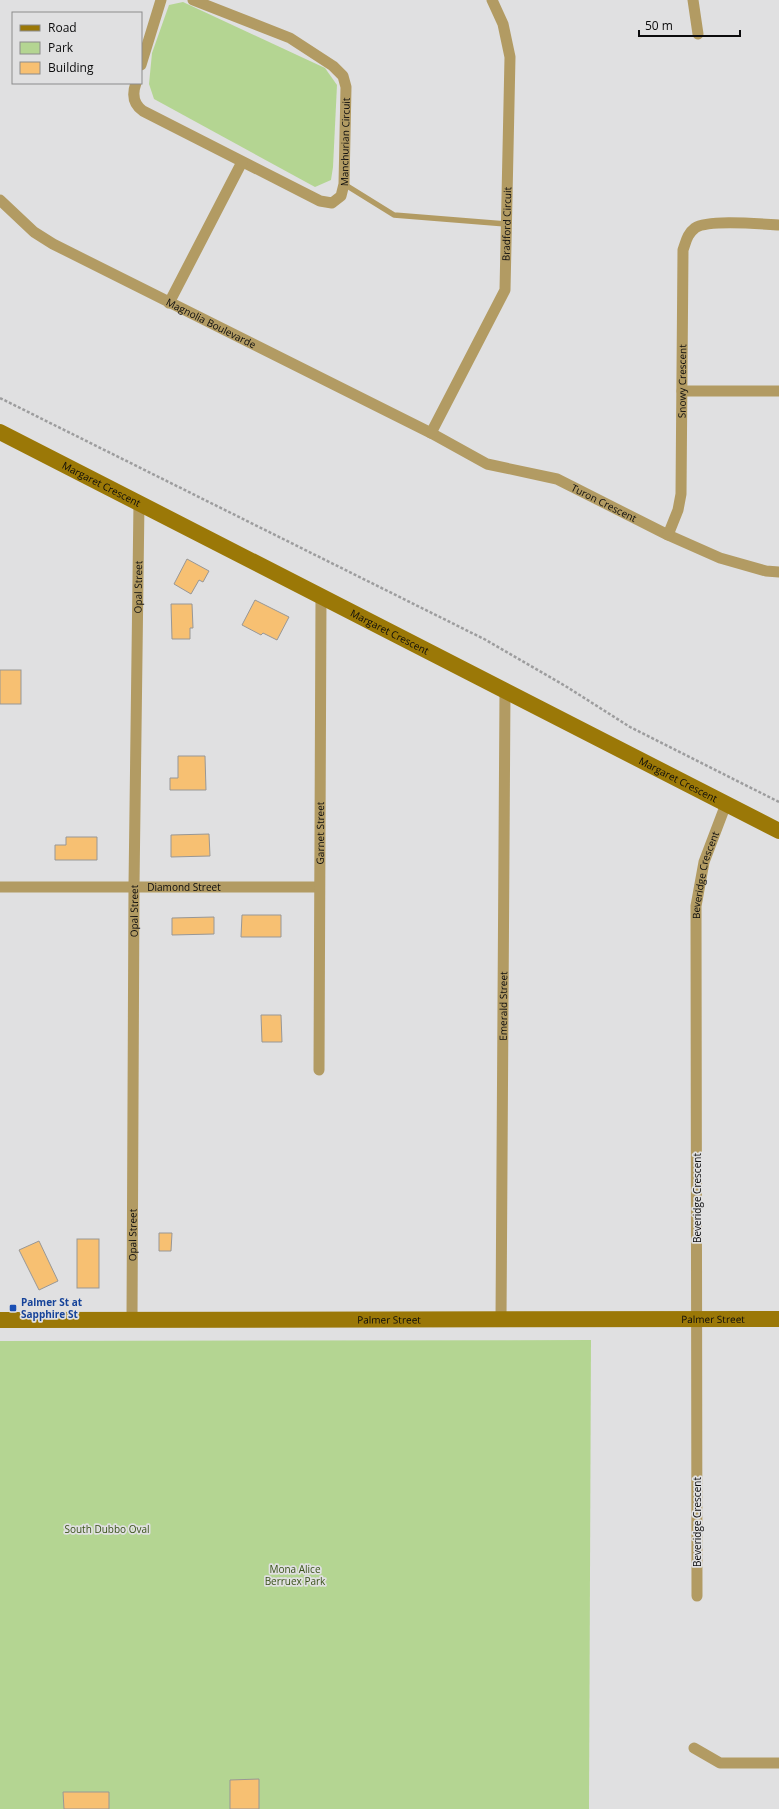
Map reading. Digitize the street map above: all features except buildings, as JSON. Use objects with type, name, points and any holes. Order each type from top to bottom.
[{"type":"street","points":[[142,62],[161,0]]},
{"type":"street","name":"Manchurian Circuit","points":[[136,84],[133,94],[138,107],[320,201],[332,203],[341,196],[344,184],[346,87],[342,76],[333,66],[290,38],[193,0]]},
{"type":"street","name":"Bradford Circuit","points":[[431,433],[505,290],[510,57],[503,24],[492,0]]},
{"type":"street","points":[[693,0],[698,34]]},
{"type":"street","points":[[169,303],[242,162]]},
{"type":"street","name":"Magnolia Boulevarde","points":[[0,200],[34,232],[53,244],[431,433]]},
{"type":"street","name":"Snowy Crescent","points":[[668,535],[678,510],[680,494],[683,250],[690,226],[712,223],[779,225]]},
{"type":"street","points":[[682,391],[779,391]]},
{"type":"street","name":"Margaret Crescent","points":[[0,432],[779,831]]},
{"type":"street","name":"Turon Crescent","points":[[431,433],[487,464],[557,479],[668,535],[720,558],[766,571],[779,572]]},
{"type":"street","name":"Opal Street","points":[[132,1319],[134,886],[139,502]]},
{"type":"street","name":"Garnet Street","points":[[319,1070],[321,597]]},
{"type":"street","name":"Emerald Street","points":[[501,1320],[505,691]]},
{"type":"street","name":"Beveridge Crescent","points":[[698,1596],[696,906],[704,862],[726,804]]},
{"type":"street","name":"Diamond Street","points":[[0,887],[319,887]]},
{"type":"street","name":"Palmer Street","points":[[0,1320],[779,1319]]},
{"type":"street","points":[[694,1748],[720,1763],[779,1763]]},
{"type":"lane","points":[[344,184],[394,215],[506,224]]},
{"type":"path","points":[[0,398],[486,640],[567,687],[630,727],[779,802]]},
{"type":"green space","points":[[183,2],[325,68],[337,85],[331,180],[315,187],[154,99],[149,84],[152,53],[169,5]]},
{"type":"green space","name":"Mona Alice Berruex Park","points":[[591,1340],[589,1809],[0,1809],[0,1341]]},
{"type":"place","name":"Palmer St at Sapphire St","points":[[13,1308]]},
{"type":"park label","name":"South Dubbo Oval","points":[[107,1529]]}]
